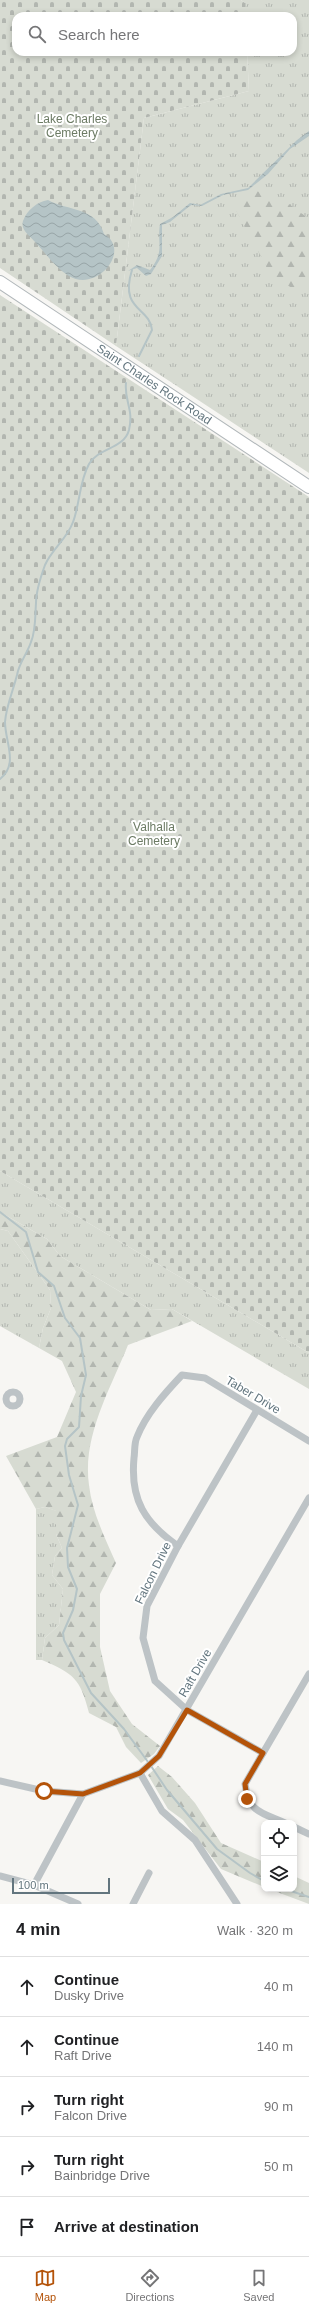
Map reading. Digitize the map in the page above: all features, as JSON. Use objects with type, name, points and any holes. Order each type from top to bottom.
[{"type":"main road","name":"Saint Charles Rock Road","points":[[0,282],[309,486]]},
{"type":"street","name":"Taber Drive","points":[[178,1546],[158,1532],[138,1503],[133,1469],[136,1438],[162,1396],[182,1375],[204,1378],[309,1441]]},
{"type":"street","points":[[0,1391],[7,1395]]},
{"type":"street","name":"Falcon Drive","points":[[257,1410],[178,1546],[147,1606],[143,1638],[155,1681],[187,1710],[263,1753]]},
{"type":"street","name":"Raft Drive","points":[[83,1794],[143,1771],[155,1761],[187,1710],[309,1498]]},
{"type":"street","points":[[279,1820],[255,1809],[247,1799],[245,1784],[309,1674]]},
{"type":"street","points":[[143,1771],[162,1811],[195,1840],[237,1904]]},
{"type":"street","points":[[0,1781],[44,1791],[83,1794],[34,1885]]},
{"type":"street","points":[[297,1828],[309,1834]]},
{"type":"street","points":[[133,1904],[150,1873]]},
{"type":"street","points":[[0,1876],[34,1885],[78,1904]]},
{"type":"green space","name":"Lake Charles Cemetery","points":[[0,0],[241,0],[245,3],[245,12],[12,12],[12,56],[247,56],[249,91],[144,118],[116,346],[0,268]]},
{"type":"green space","points":[[241,0],[309,0],[309,473],[116,346],[144,118],[249,91],[247,56],[297,56],[297,12],[245,12],[245,3]]},
{"type":"green space","points":[[257,191],[285,201],[309,219],[309,283],[296,290],[272,277],[231,201]]},
{"type":"green space","name":"Valhalla Cemetery","points":[[0,295],[309,497],[309,1353],[0,1171]]},
{"type":"green space","points":[[0,1171],[309,1353],[309,1389],[172,1309],[151,1310],[60,1256],[47,1239],[0,1212]]},
{"type":"green space","points":[[0,1212],[47,1239],[60,1256],[151,1310],[172,1309],[192,1321],[128,1345],[106,1395],[90,1448],[88,1467],[89,1485],[93,1505],[116,1563],[100,1594],[100,1647],[110,1691],[132,1724],[160,1746],[154,1754],[141,1763],[126,1747],[116,1727],[89,1713],[86,1701],[79,1685],[74,1679],[62,1669],[42,1660],[45,1638],[59,1625],[63,1589],[52,1575],[55,1556],[62,1548],[56,1534],[56,1511],[45,1507],[36,1509],[6,1456],[57,1437],[76,1392],[62,1361],[39,1348],[43,1328],[51,1308],[50,1290],[8,1231],[0,1229]]},
{"type":"green space","points":[[0,1229],[8,1231],[50,1290],[51,1308],[43,1328],[39,1348],[0,1326]]},
{"type":"green space","points":[[45,1507],[57,1511],[56,1534],[62,1548],[55,1556],[52,1575],[63,1589],[59,1625],[45,1638],[42,1660],[36,1660],[36,1509]]},
{"type":"green space","points":[[158,1766],[172,1777],[195,1803],[221,1843],[261,1861],[261,1886],[221,1869],[183,1820],[168,1809],[148,1775]]},
{"type":"green space","points":[[297,1877],[309,1883],[309,1904],[277,1892],[297,1892]]},
{"type":"water","points":[[309,131],[309,136],[290,149],[268,174],[248,190],[223,195],[202,206],[191,205],[170,222],[162,225],[162,256],[151,274],[146,276],[137,268],[128,271],[137,265],[150,270],[155,263],[160,248],[160,224],[173,217],[190,203],[200,205],[221,194],[248,188],[297,140]]},
{"type":"water","points":[[48,200],[88,214],[95,219],[100,225],[104,234],[112,241],[114,250],[113,259],[108,267],[100,274],[90,279],[80,280],[69,276],[55,265],[26,233],[22,224],[27,213],[36,205]]},
{"type":"waterway","points":[[132,270],[129,283],[129,293],[136,307],[150,322],[152,330],[139,356]]},
{"type":"waterway","points":[[0,779],[6,773],[10,760],[5,722],[7,711],[19,666],[33,637],[36,599],[42,574],[48,559],[67,534],[73,522],[83,478],[89,464],[98,455],[122,441],[129,430],[130,411],[126,395],[126,383]]},
{"type":"waterway","points":[[0,1212],[26,1232],[38,1272],[54,1286],[65,1318],[80,1338],[86,1375],[81,1396],[79,1427],[67,1439],[65,1446],[69,1475],[78,1505],[67,1548],[68,1567],[77,1589],[73,1610],[63,1633],[64,1640],[91,1693],[124,1729],[148,1762]]},
{"type":"waterway","points":[[151,1766],[167,1790],[217,1849],[261,1879]]},
{"type":"waterway","points":[[294,1892],[309,1897]]},
{"type":"route","points":[[44,1791],[83,1794],[120,1782],[140,1773],[159,1756],[187,1710],[263,1753],[245,1784],[247,1799]]}]
